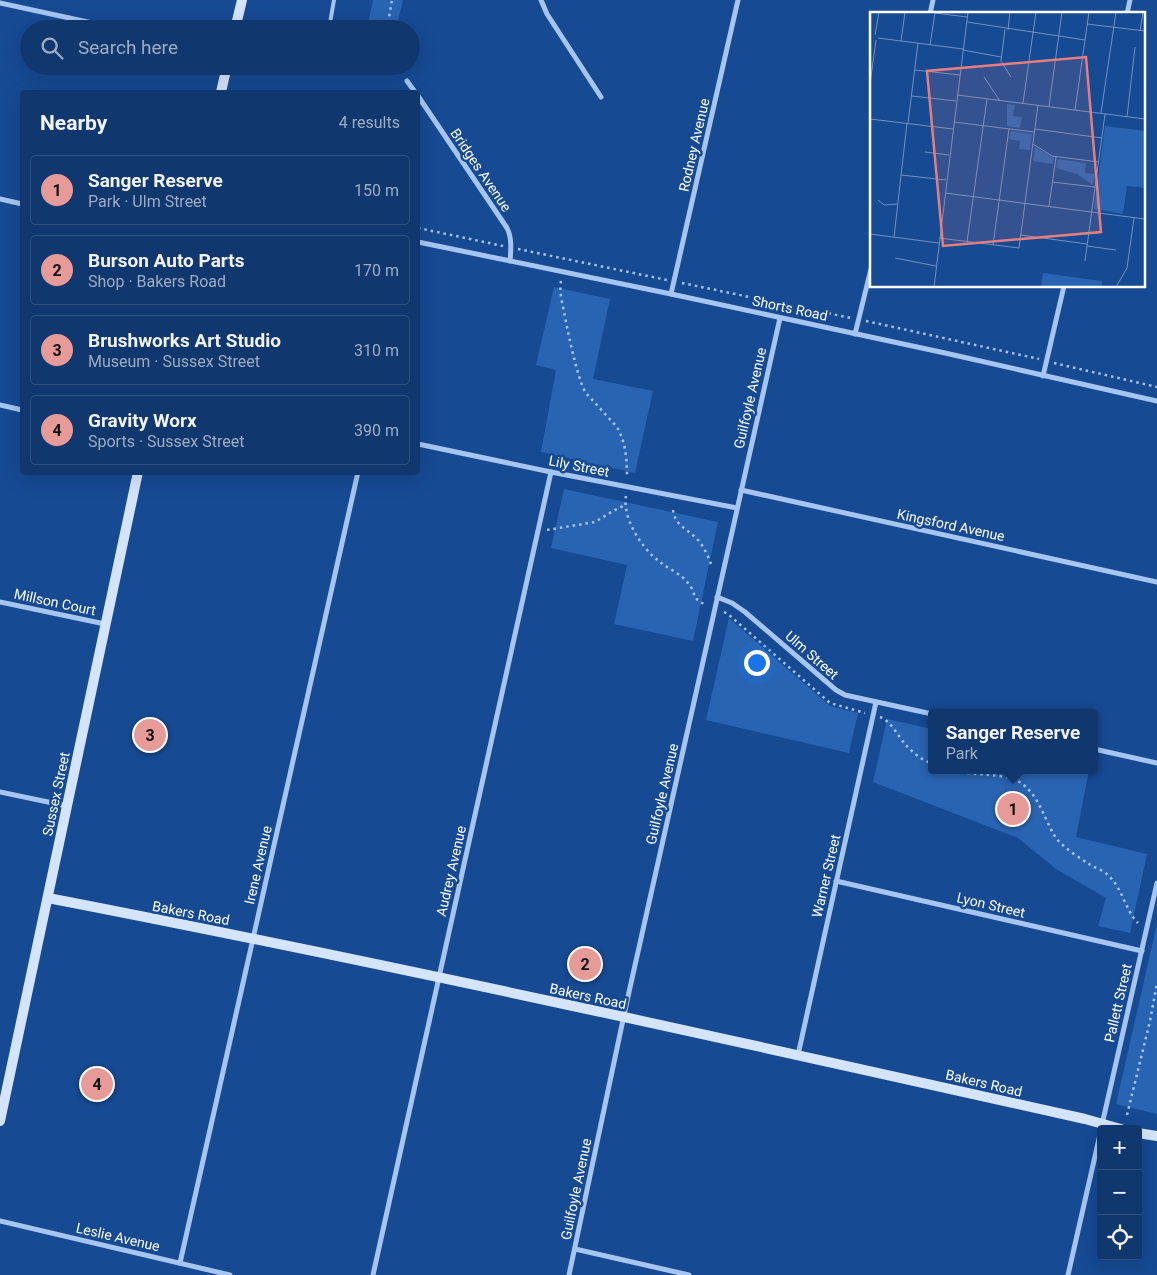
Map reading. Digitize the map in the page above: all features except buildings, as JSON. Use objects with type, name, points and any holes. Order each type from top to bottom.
[{"type":"street","points":[[238,20],[242,0]]},
{"type":"street","points":[[541,0],[547,14],[601,97]]},
{"type":"street","name":"Rodney Avenue","points":[[671,294],[738,0]]},
{"type":"street","points":[[0,4],[77,20]]},
{"type":"street","points":[[221,90],[225,75]]},
{"type":"street","points":[[407,81],[414,90]]},
{"type":"street","name":"Bridges Avenue","points":[[420,99],[507,228],[510,234],[510,261]]},
{"type":"street","points":[[0,199],[20,204]]},
{"type":"street","name":"Shorts Road","points":[[420,242],[671,294],[1157,401]]},
{"type":"street","points":[[856,334],[870,272]]},
{"type":"street","points":[[1043,376],[1064,288]]},
{"type":"street","name":"Guilfoyle Avenue","points":[[569,1275],[623,1018],[780,318]]},
{"type":"street","points":[[0,405],[20,410]]},
{"type":"street","name":"Lily Street","points":[[420,444],[737,508]]},
{"type":"street","name":"Audrey Avenue","points":[[373,1275],[551,472]]},
{"type":"street","name":"Sussex Street","points":[[0,1122],[137,475]]},
{"type":"street","name":"Irene Avenue","points":[[180,1263],[357,475]]},
{"type":"street","name":"Kingsford Avenue","points":[[741,490],[1157,582]]},
{"type":"street","name":"Ulm Street","points":[[717,597],[732,603],[746,612],[836,690],[845,695],[928,713]]},
{"type":"street","name":"Millson Court","points":[[0,602],[106,624]]},
{"type":"street","name":"Warner Street","points":[[798,1055],[876,702]]},
{"type":"street","points":[[1098,750],[1157,763]]},
{"type":"street","points":[[0,792],[67,806]]},
{"type":"street","name":"Lyon Street","points":[[836,881],[1142,950]]},
{"type":"street","name":"Pallett Street","points":[[1102,1125],[1157,883]]},
{"type":"street","name":"Bakers Road","points":[[48,898],[253,939],[798,1055],[1097,1127]]},
{"type":"street","points":[[1142,1133],[1157,1136]]},
{"type":"street","name":"Pallett Street","points":[[1068,1275],[1097,1146]]},
{"type":"street","name":"Leslie Avenue","points":[[0,1221],[230,1275]]},
{"type":"street","points":[[575,1249],[689,1275]]},
{"type":"lane","points":[[331,20],[334,0]]},
{"type":"path","points":[[389,20],[392,0]]},
{"type":"path","points":[[420,228],[859,320],[1157,387]]},
{"type":"path","points":[[563,272],[560,285],[561,297],[579,376],[585,392],[620,433],[625,447],[627,486],[625,510],[634,531],[645,547],[659,562],[688,582],[700,603],[728,614],[830,703],[884,718],[906,746],[928,762]]},
{"type":"path","points":[[538,531],[568,528],[595,522],[625,505]]},
{"type":"path","points":[[673,510],[678,523],[699,541],[711,564]]},
{"type":"path","points":[[983,774],[1009,777],[1023,785],[1035,797],[1045,816],[1046,822],[1058,840],[1088,864],[1107,874],[1116,884],[1132,917],[1146,932]]},
{"type":"path","points":[[1127,1115],[1157,984]]},
{"type":"shaded area","points":[[373,0],[403,0],[398,20],[369,20]]},
{"type":"shaded area","points":[[554,287],[610,299],[593,379],[653,391],[635,473],[541,452],[556,370],[536,365]]},
{"type":"shaded area","points":[[564,489],[718,522],[693,641],[614,624],[627,565],[551,548]]},
{"type":"shaded area","points":[[729,618],[830,706],[858,713],[849,753],[706,720]]},
{"type":"shaded area","points":[[887,719],[928,728],[928,774],[1088,774],[1076,837],[1147,854],[1130,933],[1098,926],[1106,898],[1056,869],[1018,838],[873,782]]},
{"type":"shaded area","points":[[1157,924],[1157,1114],[1116,1104]]},
{"type":"place","name":"Brushworks Art Studio","points":[[150,735]]},
{"type":"place","name":"Sanger Reserve","points":[[1013,809]]},
{"type":"place","name":"Burson Auto Parts","points":[[585,964]]},
{"type":"place","name":"Gravity Worx","points":[[97,1084]]}]
